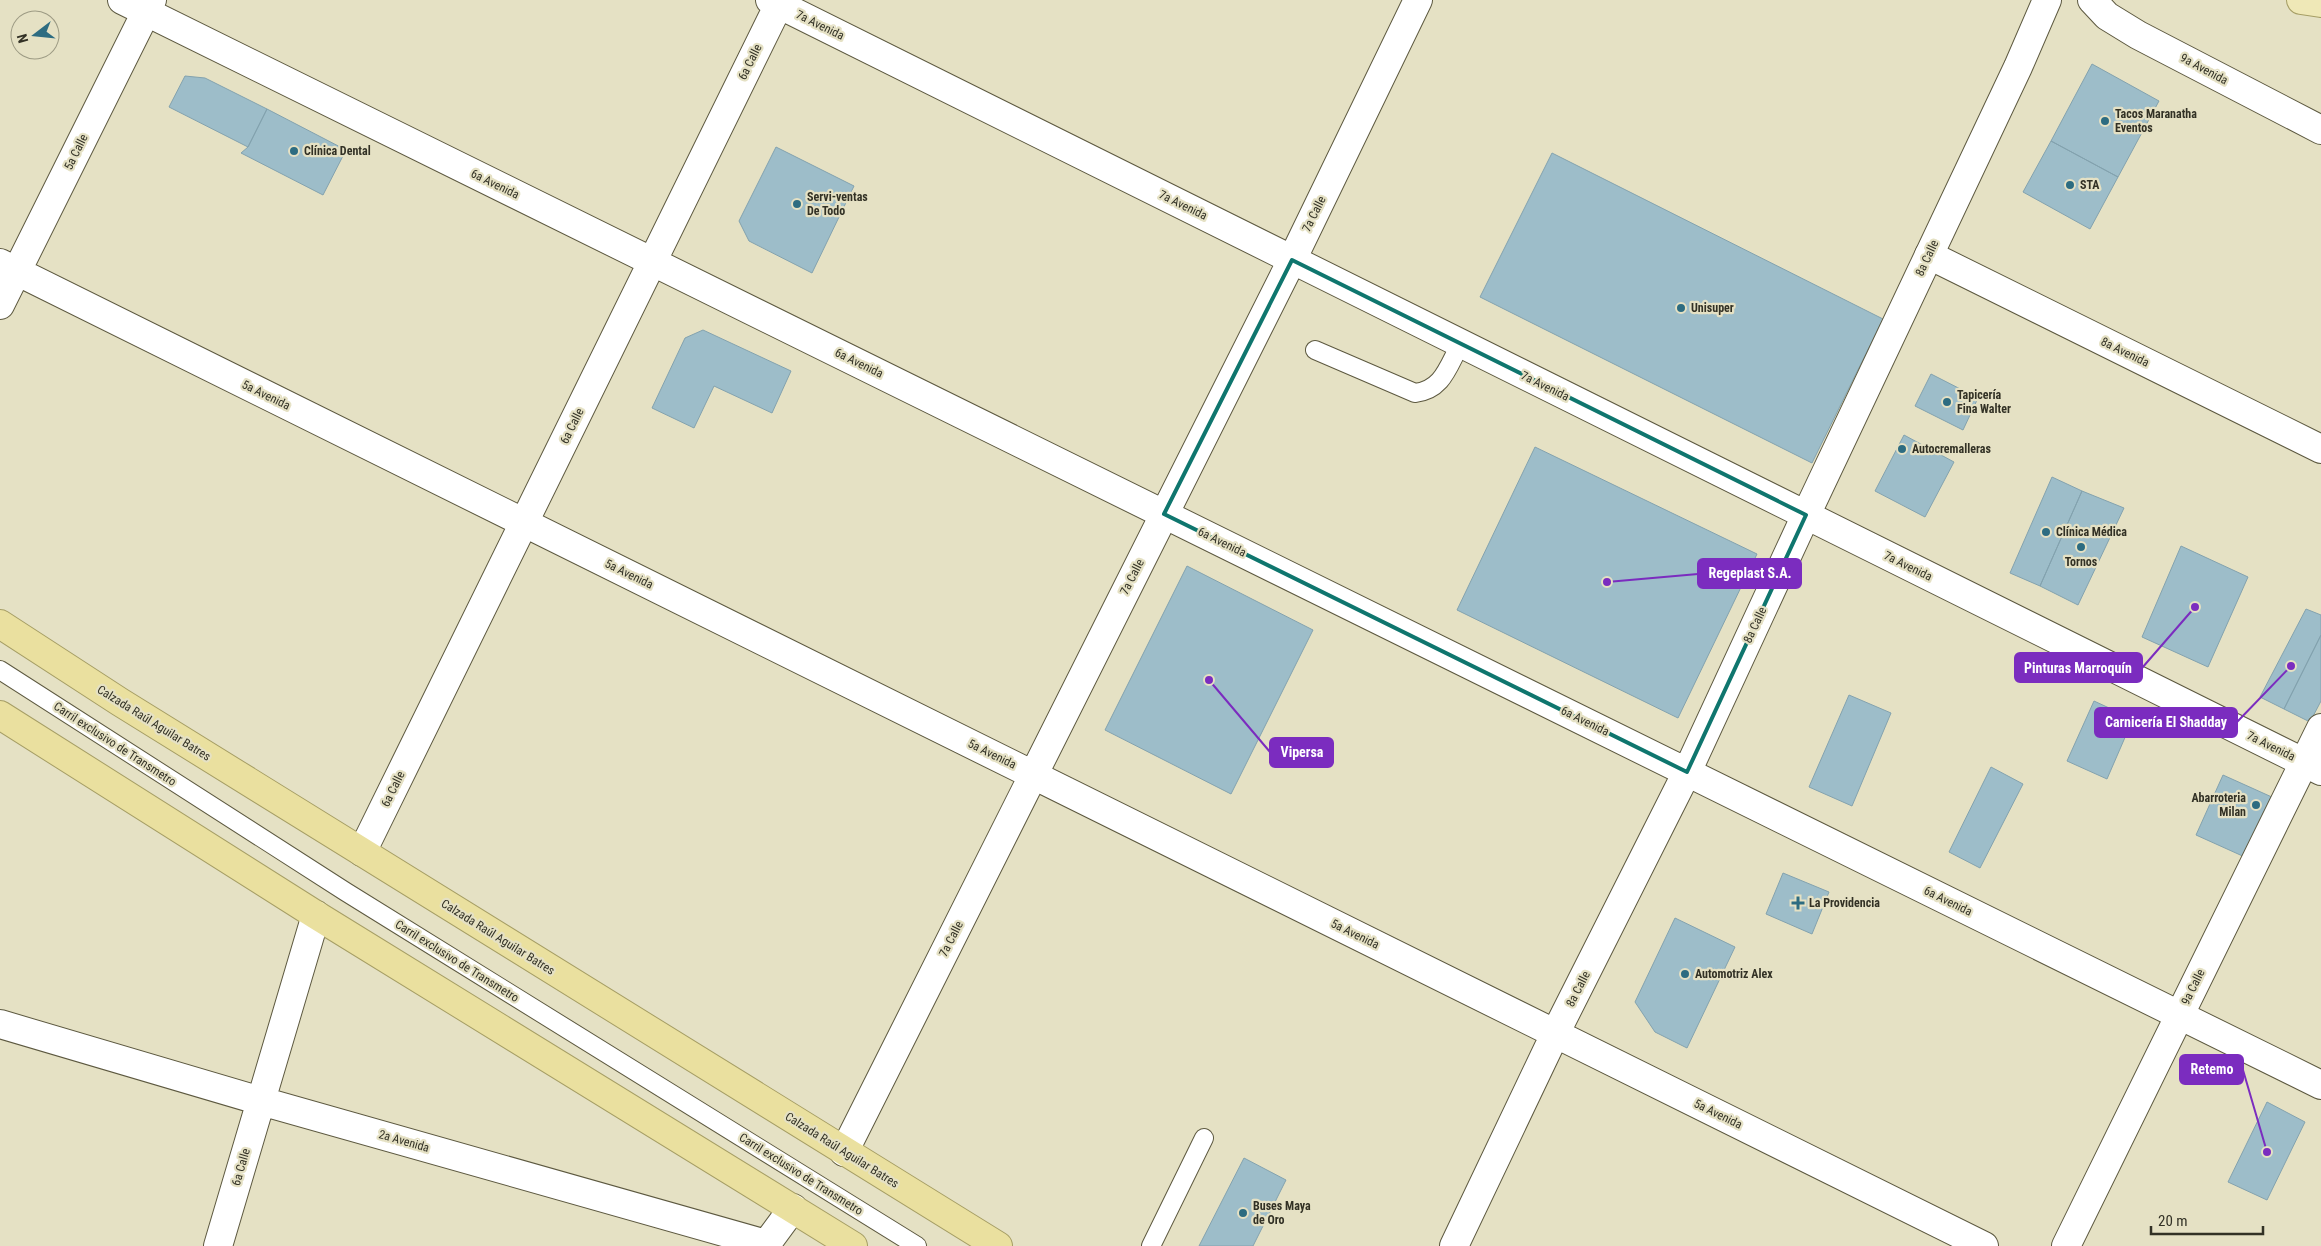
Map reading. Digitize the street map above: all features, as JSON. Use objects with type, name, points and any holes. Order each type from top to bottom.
[{"type":"highway","name":"Calzada Raúl Aguilar Batres","points":[[0,624],[120,702],[998,1246]]},
{"type":"highway","points":[[0,715],[316,915],[853,1246]]},
{"type":"main road","points":[[2301,0],[2321,3]]},
{"type":"street","name":"7a Calle","points":[[844,1152],[1292,260],[1418,0]]},
{"type":"street","name":"8a Calle","points":[[1454,1246],[1556,1034],[1687,772],[2048,0]]},
{"type":"street","name":"9a Avenida","points":[[2092,0],[2107,16],[2138,35],[2321,130]]},
{"type":"street","name":"7a Avenida","points":[[776,1],[2312,767]]},
{"type":"street","name":"6a Calle","points":[[362,852],[653,261],[776,1]]},
{"type":"street","name":"6a Avenida","points":[[140,4],[653,261],[2321,1085]]},
{"type":"street","name":"5a Calle","points":[[0,305],[8,267],[140,4]]},
{"type":"street","name":"8a Avenida","points":[[1929,255],[2321,449]]},
{"type":"street","name":"5a Avenida","points":[[8,267],[1984,1246]]},
{"type":"street","name":"9a Calle","points":[[2066,1246],[2179,1015],[2312,767],[2321,728]]},
{"type":"street","name":"6a Calle","points":[[218,1246],[316,915]]},
{"type":"street","name":"2a Avenida","points":[[0,1024],[261,1101],[766,1245],[794,1208]]},
{"type":"lane","points":[[1315,350],[1415,393],[1427,392],[1438,385],[1461,344]]},
{"type":"lane","name":"Carril exclusivo de Transmetro","points":[[0,670],[346,892],[917,1246]]},
{"type":"lane","points":[[1151,1246],[1204,1138]]},
{"type":"highlighted area","points":[[1292,260],[1806,515],[1687,772],[1164,514]]},
{"type":"building","name":"Tacos Maranatha Eventos","points":[[2092,64],[2159,101],[2118,177],[2051,141]]},
{"type":"building","points":[[185,76],[205,78],[267,109],[248,147],[169,107]]},
{"type":"building","name":"Clínica Dental","points":[[267,109],[346,150],[323,195],[241,153],[248,147]]},
{"type":"building","name":"STA","points":[[2051,141],[2118,177],[2090,229],[2023,192]]},
{"type":"building","name":"Servi-ventas De Todo","points":[[776,147],[854,186],[812,273],[749,241],[739,221]]},
{"type":"building","name":"Unisuper","points":[[1552,153],[1883,319],[1812,463],[1480,297]]},
{"type":"building","points":[[703,330],[791,371],[772,413],[714,386],[694,428],[652,408],[685,338]]},
{"type":"building","name":"Tapicería Fina Walter","points":[[1931,374],[1978,398],[1963,430],[1915,406]]},
{"type":"building","points":[[1904,435],[1954,462],[1925,517],[1875,491]]},
{"type":"building","points":[[1535,447],[1757,554],[1678,718],[1457,610]]},
{"type":"building","name":"Clínica Médica","points":[[2052,477],[2082,491],[2040,586],[2010,573]]},
{"type":"building","name":"Tornos","points":[[2082,491],[2124,508],[2078,605],[2040,586]]},
{"type":"building","points":[[2181,546],[2248,577],[2208,667],[2142,637]]},
{"type":"building","points":[[1187,566],[1313,630],[1231,794],[1105,730]]},
{"type":"building","points":[[2306,609],[2321,615],[2321,635],[2284,709],[2260,697]]},
{"type":"building","points":[[2321,635],[2321,701],[2310,722],[2284,709]]},
{"type":"building","points":[[1849,695],[1891,713],[1852,806],[1809,787]]},
{"type":"building","points":[[2094,701],[2133,719],[2107,779],[2067,761]]},
{"type":"building","points":[[1991,767],[2023,784],[1980,868],[1949,852]]},
{"type":"building","points":[[2223,775],[2274,798],[2247,858],[2196,835]]},
{"type":"building","name":"La Providencia","points":[[1783,873],[1829,892],[1812,934],[1766,914]]},
{"type":"building","name":"Automotriz Alex","points":[[1675,918],[1735,947],[1687,1048],[1655,1032],[1635,1002]]},
{"type":"building","points":[[2267,1102],[2305,1122],[2267,1200],[2228,1182]]},
{"type":"building","name":"Buses Maya de Oro","points":[[1244,1158],[1286,1180],[1253,1246],[1199,1246]]},
{"type":"place","name":"Tacos Maranatha Eventos","points":[[2105,121]]},
{"type":"place","name":"Clínica Dental","points":[[294,151]]},
{"type":"place","name":"STA","points":[[2070,185]]},
{"type":"place","name":"Servi-ventas De Todo","points":[[797,204]]},
{"type":"place","name":"Unisuper","points":[[1681,308]]},
{"type":"place","name":"Tapicería Fina Walter","points":[[1947,402]]},
{"type":"place","name":"Autocremalleras","points":[[1902,449]]},
{"type":"place","name":"Clínica Médica","points":[[2046,532]]},
{"type":"place","name":"Tornos","points":[[2081,547]]},
{"type":"place","name":"Regeplast S.A.","points":[[1607,582]]},
{"type":"place","name":"Pinturas Marroquín","points":[[2195,607]]},
{"type":"place","name":"Carnicería El Shadday","points":[[2291,666]]},
{"type":"place","name":"Vipersa","points":[[1209,680]]},
{"type":"place","name":"Abarroteria Milan","points":[[2256,805]]},
{"type":"place","name":"La Providencia","points":[[1798,903]]},
{"type":"place","name":"Automotriz Alex","points":[[1685,974]]},
{"type":"place","name":"Retemo","points":[[2267,1152]]},
{"type":"place","name":"Buses Maya de Oro","points":[[1243,1213]]}]
